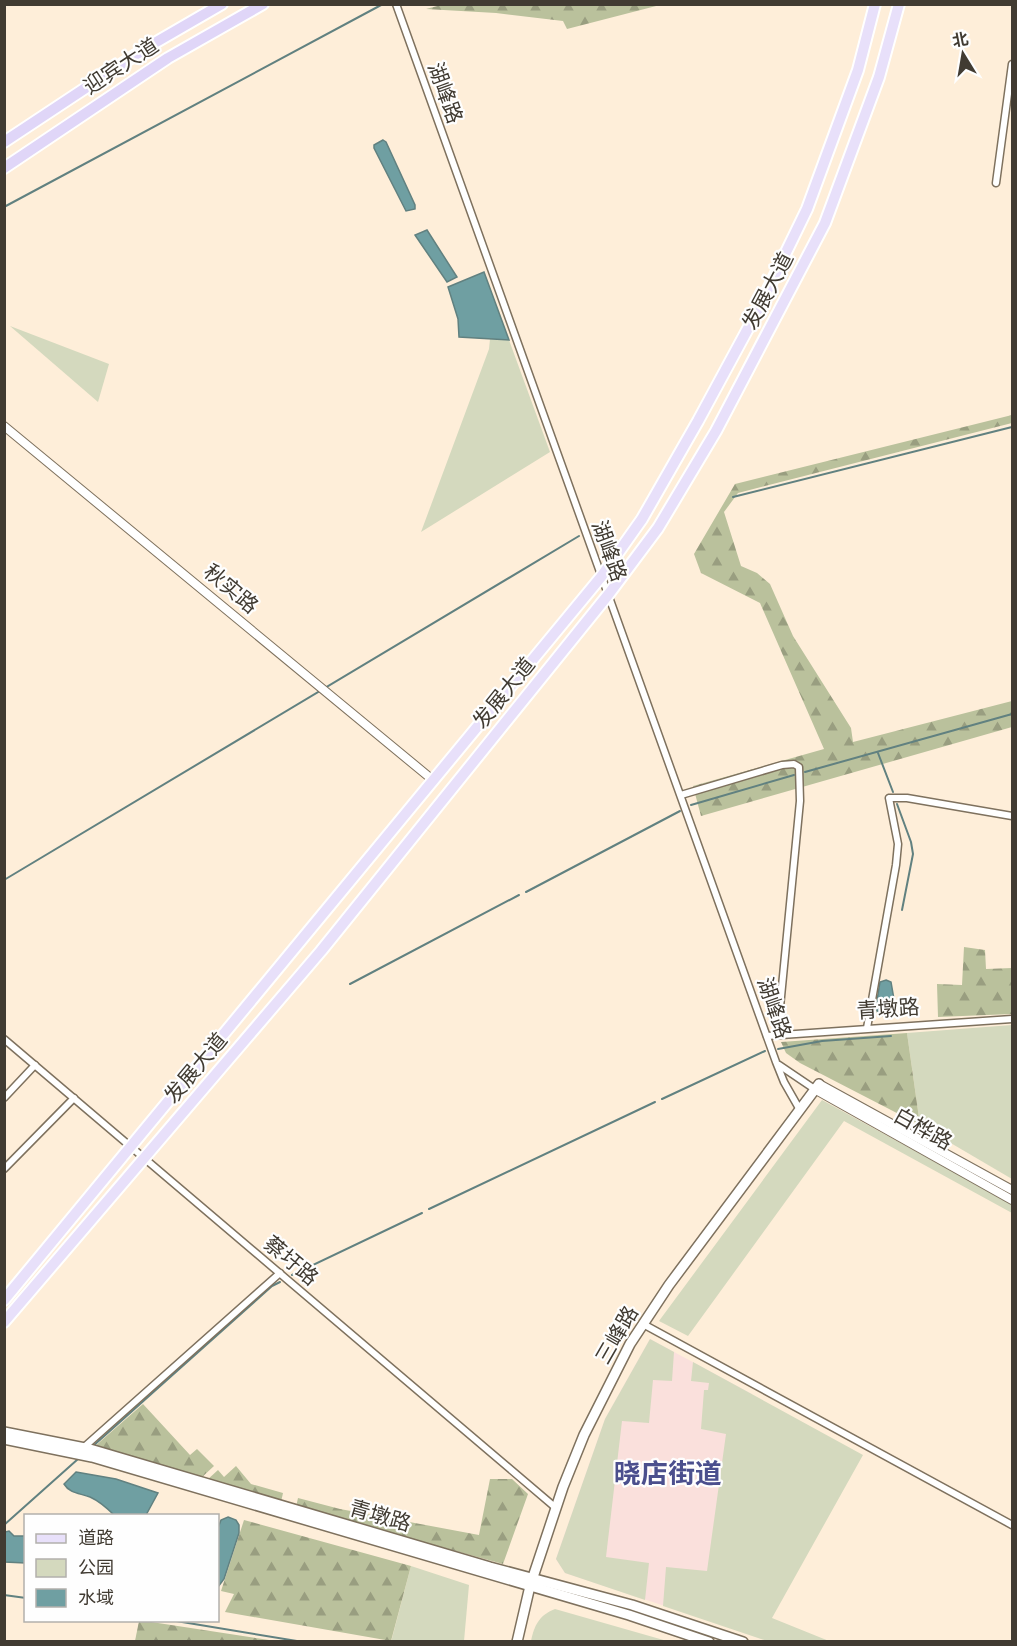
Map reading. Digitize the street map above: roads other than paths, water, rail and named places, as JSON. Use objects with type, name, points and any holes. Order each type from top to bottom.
[{"type":"highway","name":"迎宾大道","points":[[4,142],[146,48],[222,4]]},
{"type":"highway","name":"迎宾大道","points":[[4,168],[168,58],[263,4]]},
{"type":"main road","name":"发展大道","points":[[4,1300],[601,577],[642,519],[758,310],[807,209],[858,70],[875,4]]},
{"type":"main road","name":"发展大道","points":[[4,1322],[146,1159],[321,951],[608,595],[657,528],[716,431],[825,223],[879,77],[899,4]]},
{"type":"main road","name":"三峰路","points":[[517,1641],[531,1582],[584,1435],[626,1353],[669,1285],[817,1087]]},
{"type":"main road","name":"青墩路","points":[[4,1432],[83,1448],[531,1582],[709,1641]]},
{"type":"main road","name":"青墩路","points":[[4,1439],[92,1457],[531,1582],[632,1605],[743,1641]]},
{"type":"street","name":"湖峰路","points":[[396,4],[776,1062],[782,1069],[817,1087]]},
{"type":"street","points":[[996,183],[1012,64]]},
{"type":"street","name":"秋实路","points":[[4,426],[434,781]]},
{"type":"street","points":[[681,795],[782,765],[794,764],[798,767],[800,801],[780,1007],[783,1033]]},
{"type":"street","points":[[867,1028],[896,865],[898,844],[889,798],[907,798],[1012,816]]},
{"type":"street","name":"青墩路","points":[[766,1035],[1012,1019]]},
{"type":"street","name":"蔡圩路","points":[[4,1039],[556,1509]]},
{"type":"street","points":[[776,1062],[800,1110]]},
{"type":"street","points":[[4,1098],[35,1065]]},
{"type":"street","name":"白桦路","points":[[817,1087],[1012,1190]]},
{"type":"street","name":"白桦路","points":[[817,1087],[1012,1200]]},
{"type":"street","points":[[4,1169],[74,1098]]},
{"type":"street","points":[[83,1448],[279,1273]]},
{"type":"street","points":[[643,1324],[1012,1525]]},
{"type":"water","points":[[383,140],[386,142],[415,209],[406,211],[374,148],[374,145]]},
{"type":"water","points":[[427,230],[457,277],[447,282],[415,235]]},
{"type":"water","points":[[484,272],[509,340],[459,337],[458,319],[448,287]]},
{"type":"water","points":[[886,980],[891,982],[895,1005],[894,1012],[884,1016],[878,1014],[876,1007],[880,982]]},
{"type":"water","points":[[76,1472],[116,1479],[158,1493],[147,1514],[113,1514],[97,1501],[72,1491],[64,1484]]},
{"type":"water","points":[[228,1517],[236,1520],[239,1533],[224,1579],[219,1586],[219,1525],[221,1520]]},
{"type":"water","points":[[9,1531],[14,1536],[24,1536],[24,1563],[5,1562],[5,1532]]},
{"type":"waterway","points":[[4,207],[383,4]]},
{"type":"waterway","points":[[733,497],[1012,427]]},
{"type":"waterway","points":[[4,880],[579,536]]},
{"type":"waterway","points":[[805,772],[1012,714]]},
{"type":"waterway","points":[[878,753],[893,792]]},
{"type":"waterway","points":[[691,805],[794,775]]},
{"type":"waterway","points":[[897,804],[913,854],[902,910]]},
{"type":"waterway","points":[[526,892],[680,811]]},
{"type":"waterway","points":[[350,984],[519,895]]},
{"type":"waterway","points":[[778,1049],[822,1041],[891,1036]]},
{"type":"waterway","points":[[662,1099],[765,1051]]},
{"type":"waterway","points":[[429,1209],[655,1102]]},
{"type":"waterway","points":[[292,1275],[422,1213]]},
{"type":"waterway","points":[[93,1446],[272,1286],[280,1282]]},
{"type":"waterway","points":[[4,1525],[78,1459]]},
{"type":"waterway","points":[[4,1595],[24,1598]]},
{"type":"waterway","points":[[182,1622],[303,1642]]},
{"type":"district","name":"晓店街道","points":[[668,1474]]}]
